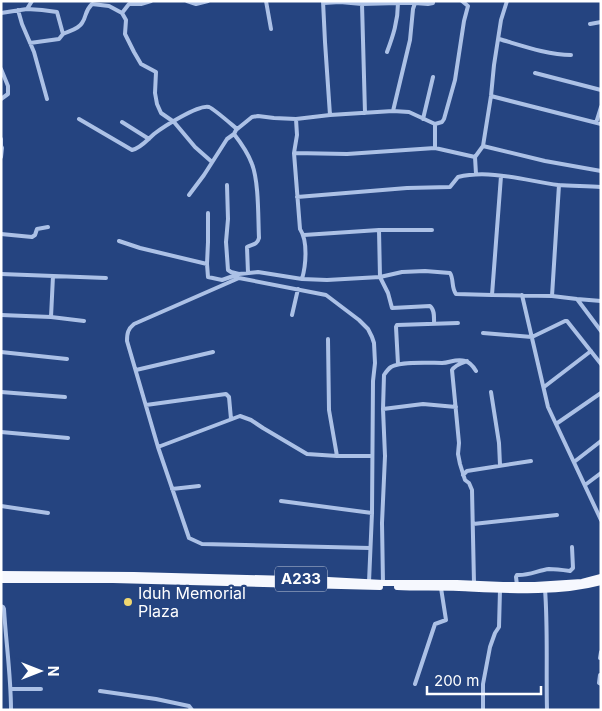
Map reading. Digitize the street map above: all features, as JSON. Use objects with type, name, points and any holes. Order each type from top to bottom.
[{"type":"highway","name":"A233","points":[[1,574],[441,588],[457,585],[500,590],[585,586],[601,582]]},
{"type":"highway","name":"A233","points":[[1,580],[134,578],[517,585],[582,582],[601,577]]},
{"type":"street","points":[[20,18],[32,1]]},
{"type":"street","points":[[122,13],[129,4],[141,4],[151,1]]},
{"type":"street","points":[[187,1],[196,4],[208,1]]},
{"type":"street","points":[[266,1],[271,29]]},
{"type":"street","points":[[330,115],[323,2],[428,4],[433,3],[433,1]]},
{"type":"street","points":[[189,195],[227,139],[252,117],[296,118],[392,111],[409,112],[435,124],[442,122],[455,80],[468,6],[462,1]]},
{"type":"street","points":[[476,174],[475,157],[483,146],[492,96],[494,65],[501,20],[507,1]]},
{"type":"street","points":[[30,42],[59,39],[63,34],[82,23],[87,9],[92,4],[101,3],[122,13],[126,20],[125,34],[134,52],[141,64],[156,72],[155,93],[161,113],[174,122],[195,148],[212,162]]},
{"type":"street","points":[[387,52],[395,29],[398,3]]},
{"type":"street","points":[[392,111],[410,40],[415,3]]},
{"type":"street","points":[[362,4],[365,113]]},
{"type":"street","points":[[18,10],[47,99]]},
{"type":"street","points":[[1,13],[18,10],[58,12],[63,34]]},
{"type":"street","points":[[590,24],[601,22]]},
{"type":"street","points":[[499,39],[531,48],[571,55]]},
{"type":"street","points":[[1,69],[8,86],[8,94],[1,99]]},
{"type":"street","points":[[534,73],[601,90]]},
{"type":"street","points":[[423,119],[433,77]]},
{"type":"street","points":[[492,96],[599,124],[601,107]]},
{"type":"street","points":[[79,119],[132,150],[138,149],[158,131],[191,111],[205,106],[212,108],[237,129]]},
{"type":"street","points":[[296,118],[297,135],[294,153],[300,229],[304,234],[306,268],[302,278]]},
{"type":"street","points":[[122,122],[149,139]]},
{"type":"street","points":[[435,124],[436,148]]},
{"type":"street","points":[[234,134],[252,163],[256,188],[259,238],[256,244],[247,248],[248,274]]},
{"type":"street","points":[[1,139],[1,157]]},
{"type":"street","points":[[483,146],[545,161],[601,171]]},
{"type":"street","points":[[294,153],[347,154],[436,148],[475,157]]},
{"type":"street","points":[[297,197],[407,188],[450,187],[458,176],[476,174],[559,185],[601,187]]},
{"type":"street","points":[[492,296],[501,176]]},
{"type":"street","points":[[227,185],[228,219],[226,242],[228,270],[231,272],[239,274],[258,272],[327,280],[380,277],[402,272],[425,271],[450,273],[453,290],[456,294],[552,296],[577,300],[601,300]]},
{"type":"street","points":[[552,296],[559,185]]},
{"type":"street","points":[[208,213],[208,277],[222,280],[239,274]]},
{"type":"street","points":[[1,234],[32,237],[37,229],[48,227]]},
{"type":"street","points":[[304,234],[379,230],[432,230]]},
{"type":"street","points":[[379,230],[380,277],[388,293],[392,308],[430,306],[433,312],[434,324]]},
{"type":"street","points":[[119,241],[207,264]]},
{"type":"street","points":[[1,274],[106,278]]},
{"type":"street","points":[[51,317],[53,276]]},
{"type":"street","points":[[369,582],[372,513],[374,343],[368,329],[360,320],[326,295],[239,278],[134,324],[128,330],[127,341],[158,447],[189,538],[202,544],[370,548]]},
{"type":"street","points":[[292,315],[298,289]]},
{"type":"street","points":[[522,295],[548,407],[601,520]]},
{"type":"street","points":[[577,300],[601,331]]},
{"type":"street","points":[[1,316],[51,317],[84,321]]},
{"type":"street","points":[[483,333],[532,337],[567,321],[601,364]]},
{"type":"street","points":[[398,364],[397,326],[458,323]]},
{"type":"street","points":[[328,339],[329,410],[337,456]]},
{"type":"street","points":[[544,387],[590,351]]},
{"type":"street","points":[[1,352],[67,359]]},
{"type":"street","points":[[136,370],[213,352]]},
{"type":"street","points":[[383,583],[384,375],[391,367],[398,364],[442,363],[459,359],[467,361],[476,371]]},
{"type":"street","points":[[467,361],[456,365],[452,370],[459,442],[458,454],[464,480],[469,483],[472,490],[474,584]]},
{"type":"street","points":[[442,363],[452,370]]},
{"type":"street","points":[[1,392],[65,397]]},
{"type":"street","points":[[491,392],[499,443],[500,465]]},
{"type":"street","points":[[556,424],[601,393]]},
{"type":"street","points":[[146,405],[226,394],[229,397],[231,419]]},
{"type":"street","points":[[383,409],[423,404],[456,407]]},
{"type":"street","points":[[158,447],[240,416],[245,417],[307,454],[372,456]]},
{"type":"street","points":[[1,432],[68,438]]},
{"type":"street","points":[[574,462],[601,441]]},
{"type":"street","points":[[463,474],[466,471],[531,461]]},
{"type":"street","points":[[585,484],[601,473]]},
{"type":"street","points":[[172,489],[199,486]]},
{"type":"street","points":[[281,501],[372,513]]},
{"type":"street","points":[[1,506],[48,513]]},
{"type":"street","points":[[473,524],[557,515]]},
{"type":"street","points":[[517,585],[517,575],[531,574],[548,569],[570,571],[573,568],[572,547]]},
{"type":"street","points":[[415,684],[435,624],[446,620],[441,588]]},
{"type":"street","points":[[545,589],[547,616],[547,710]]},
{"type":"street","points":[[483,710],[483,684],[490,647],[495,633],[500,627],[500,590]]},
{"type":"street","points":[[1,606],[4,609],[11,710]]},
{"type":"street","points":[[1,650],[7,650]]},
{"type":"street","points":[[600,658],[601,652]]},
{"type":"street","points":[[600,675],[599,683],[601,684]]},
{"type":"street","points":[[11,689],[41,690]]},
{"type":"street","points":[[100,691],[181,704],[189,706],[192,710]]},
{"type":"place","name":"Iduh Memorial Plaza","points":[[128,602]]}]
